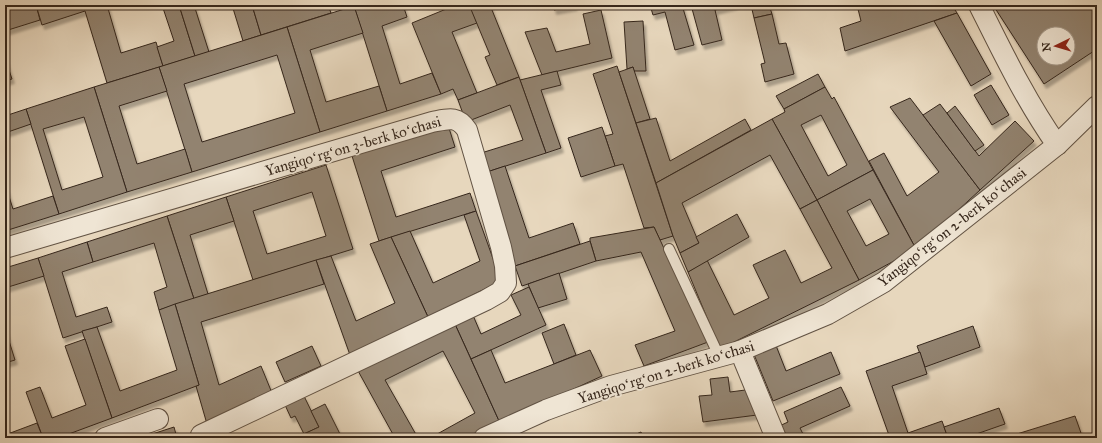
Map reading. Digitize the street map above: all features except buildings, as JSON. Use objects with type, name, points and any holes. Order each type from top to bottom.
[{"type":"street","points":[[979,5],[1018,83],[1039,119],[1057,145]]},
{"type":"street","name":"Yangiqoʻrgʻon 2-berk koʻchasi","points":[[484,438],[546,410],[611,386],[719,356],[740,352],[828,314],[884,282],[1057,145],[1097,106]]},
{"type":"street","name":"Yangiqoʻrgʻon 3-berk koʻchasi","points":[[5,248],[432,122],[448,119],[458,120],[462,123],[467,130],[501,247],[506,282],[500,292],[201,435],[202,438]]},
{"type":"street","points":[[740,352],[776,438]]},
{"type":"street","points":[[105,438],[158,419]]},
{"type":"lane","points":[[669,249],[719,356]]}]
